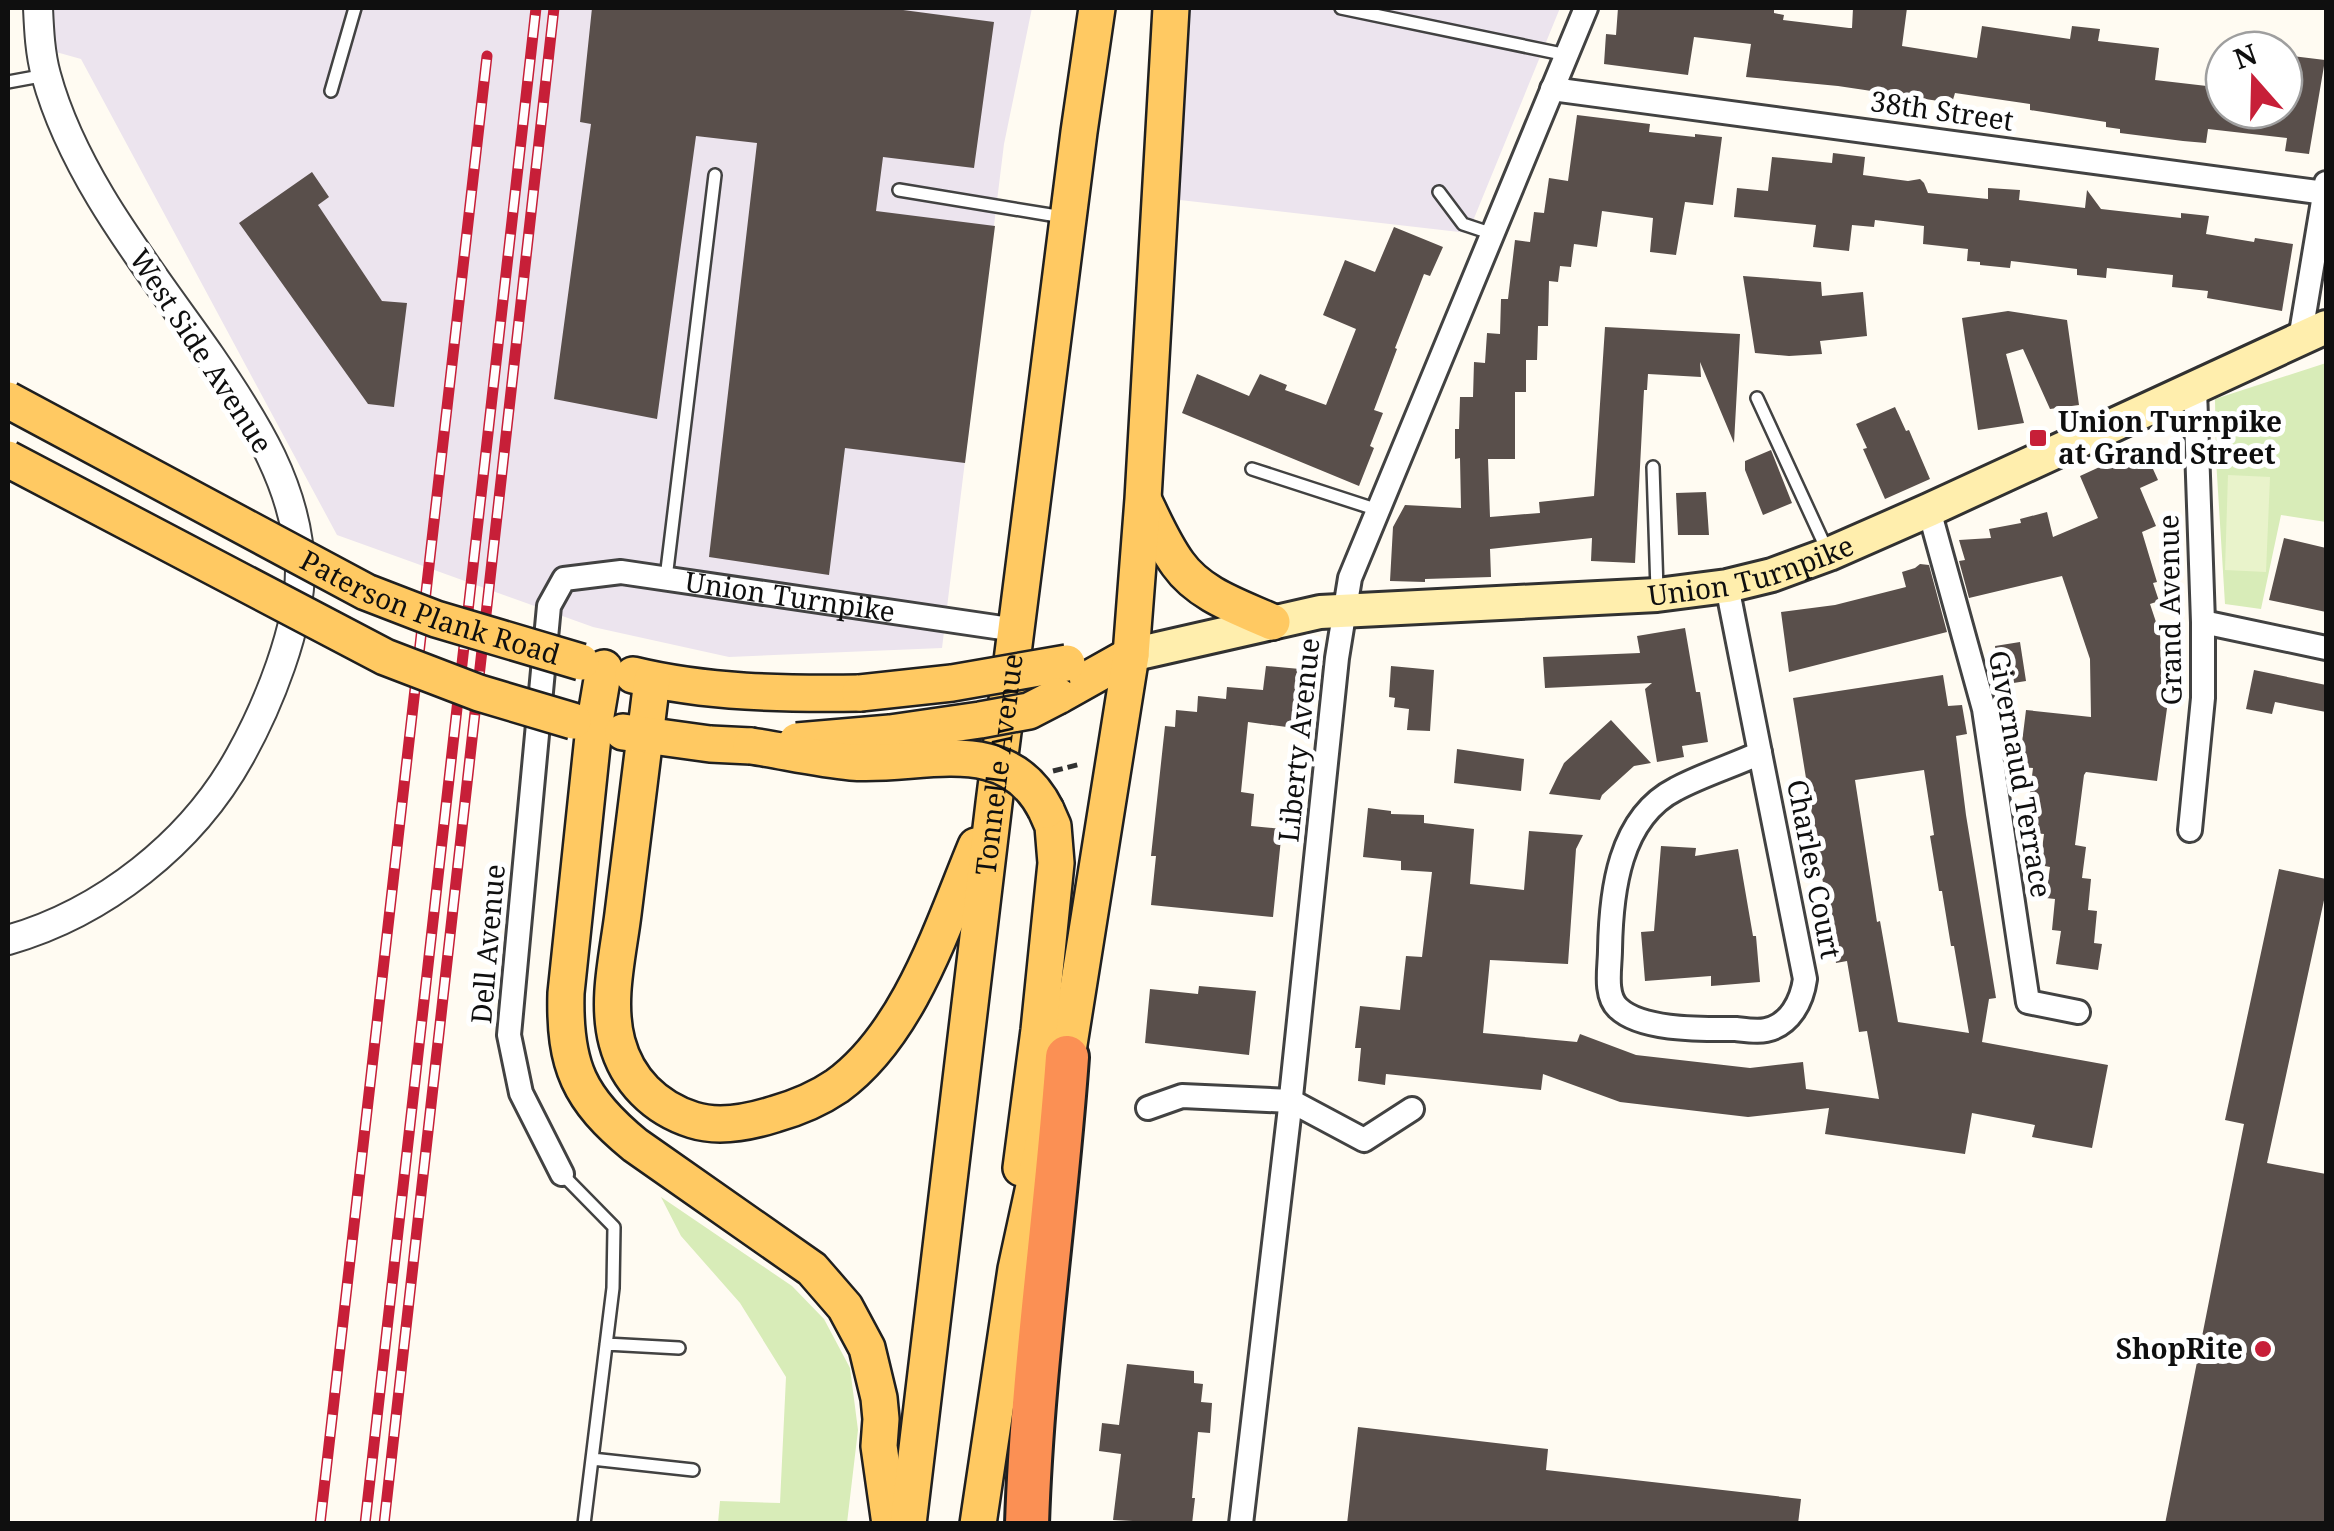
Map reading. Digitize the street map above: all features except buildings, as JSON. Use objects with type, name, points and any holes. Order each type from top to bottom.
[{"type":"highway","points":[[1027,1524],[1038,1358],[1067,1058]]},
{"type":"main road","name":"Tonnelle Avenue","points":[[908,1524],[994,803],[1097,8]]},
{"type":"main road","points":[[1130,656],[1143,499],[1170,8]]},
{"type":"main road","name":"Union Turnpike","points":[[1130,656],[1272,622],[1343,610],[1657,595],[1772,575],[1929,510],[2313,333]]},
{"type":"main road","name":"Paterson Plank Road","points":[[8,400],[366,592],[436,620],[652,680],[738,691],[860,693],[952,682],[1062,680],[1130,656],[1067,1058],[1040,1156],[1016,1269],[978,1524]]},
{"type":"main road","name":"Paterson Plank Road","points":[[8,459],[385,657],[479,693],[584,724],[645,735],[853,762],[942,758],[986,762],[1016,772],[1031,785],[1046,810],[1053,826],[1056,863],[1021,1161],[1016,1269]]},
{"type":"main road","points":[[1143,499],[1172,554],[1191,579],[1220,598],[1272,622]]},
{"type":"main road","points":[[592,665],[584,724],[566,993],[566,1032],[575,1070],[585,1093],[614,1128],[812,1270],[844,1307],[867,1348],[879,1398],[880,1446],[890,1524]]},
{"type":"main road","points":[[652,680],[613,992],[616,1038],[622,1060],[646,1093],[662,1106],[698,1122],[744,1121],[793,1109],[834,1088],[869,1056],[905,1004],[928,960],[994,803]]},
{"type":"main road","name":"Paterson Plank Road","points":[[751,746],[890,733],[1029,711],[1062,680]]},
{"type":"street","name":"West Side Avenue","points":[[8,940],[49,926],[109,893],[165,850],[209,803],[232,771],[266,706],[290,629],[300,572],[291,508],[259,431],[124,232],[67,131],[46,75],[38,8]]},
{"type":"street","name":"Liberty Avenue","points":[[1244,1520],[1343,610],[1350,578],[1586,8]]},
{"type":"street","name":"38th Street","points":[[1552,89],[2326,190]]},
{"type":"street","points":[[2313,333],[2326,190]]},
{"type":"street","name":"Grand Avenue","points":[[2190,830],[2203,698],[2204,622],[2194,389]]},
{"type":"street","name":"Givernaud Terrace","points":[[1929,510],[1984,709],[2028,1002],[2078,1012]]},
{"type":"street","name":"Union Turnpike","points":[[564,580],[621,572],[1016,630]]},
{"type":"street","name":"Dell Avenue","points":[[562,1174],[521,1093],[510,1035],[549,606],[564,580]]},
{"type":"street","name":"Charles Court","points":[[1726,586],[1760,753],[1805,979],[1797,1008],[1768,1030],[1696,1029],[1635,1020],[1615,1007],[1609,992],[1615,879],[1626,850],[1648,808],[1674,790],[1760,753]]},
{"type":"street","points":[[2204,622],[2326,648]]},
{"type":"street","points":[[1148,1108],[1182,1096],[1291,1102],[1364,1140],[1412,1108]]},
{"type":"lane","points":[[331,91],[354,8]]},
{"type":"lane","points":[[1341,8],[1567,55]]},
{"type":"lane","points":[[8,82],[46,75]]},
{"type":"lane","points":[[666,578],[715,175]]},
{"type":"lane","points":[[899,190],[1068,218]]},
{"type":"lane","points":[[1438,192],[1463,224],[1493,234]]},
{"type":"lane","points":[[1757,398],[1829,554]]},
{"type":"lane","points":[[1653,467],[1657,595]]},
{"type":"lane","points":[[1252,469],[1378,510]]},
{"type":"lane","name":"Dell Avenue","points":[[562,1174],[614,1228],[613,1288],[584,1524]]},
{"type":"lane","points":[[606,1344],[679,1348]]},
{"type":"lane","points":[[592,1459],[693,1470]]},
{"type":"path","points":[[1053,771],[1084,763]]},
{"type":"shaded area","points":[[35,8],[1032,8],[1004,144],[942,648],[729,657],[593,627],[337,535],[81,59],[31,45]]},
{"type":"shaded area","points":[[1178,8],[1560,8],[1468,233],[1180,200]]},
{"type":"green space","points":[[2326,363],[2326,522],[2281,515],[2261,609],[2225,604],[2215,399]]},
{"type":"green space","points":[[2228,475],[2270,477],[2266,572],[2225,570]]},
{"type":"green space","points":[[661,1197],[792,1286],[824,1319],[850,1368],[858,1430],[847,1523],[718,1523],[720,1501],[780,1503],[786,1377],[740,1303],[681,1236]]},
{"type":"railway","points":[[365,1524],[536,8]]},
{"type":"railway","points":[[384,1524],[554,8]]},
{"type":"railway","points":[[320,1524],[487,56]]},
{"type":"place","name":"Union Turnpike at Grand Street","points":[[2038,438]]},
{"type":"place","name":"ShopRite","points":[[2263,1349]]}]
